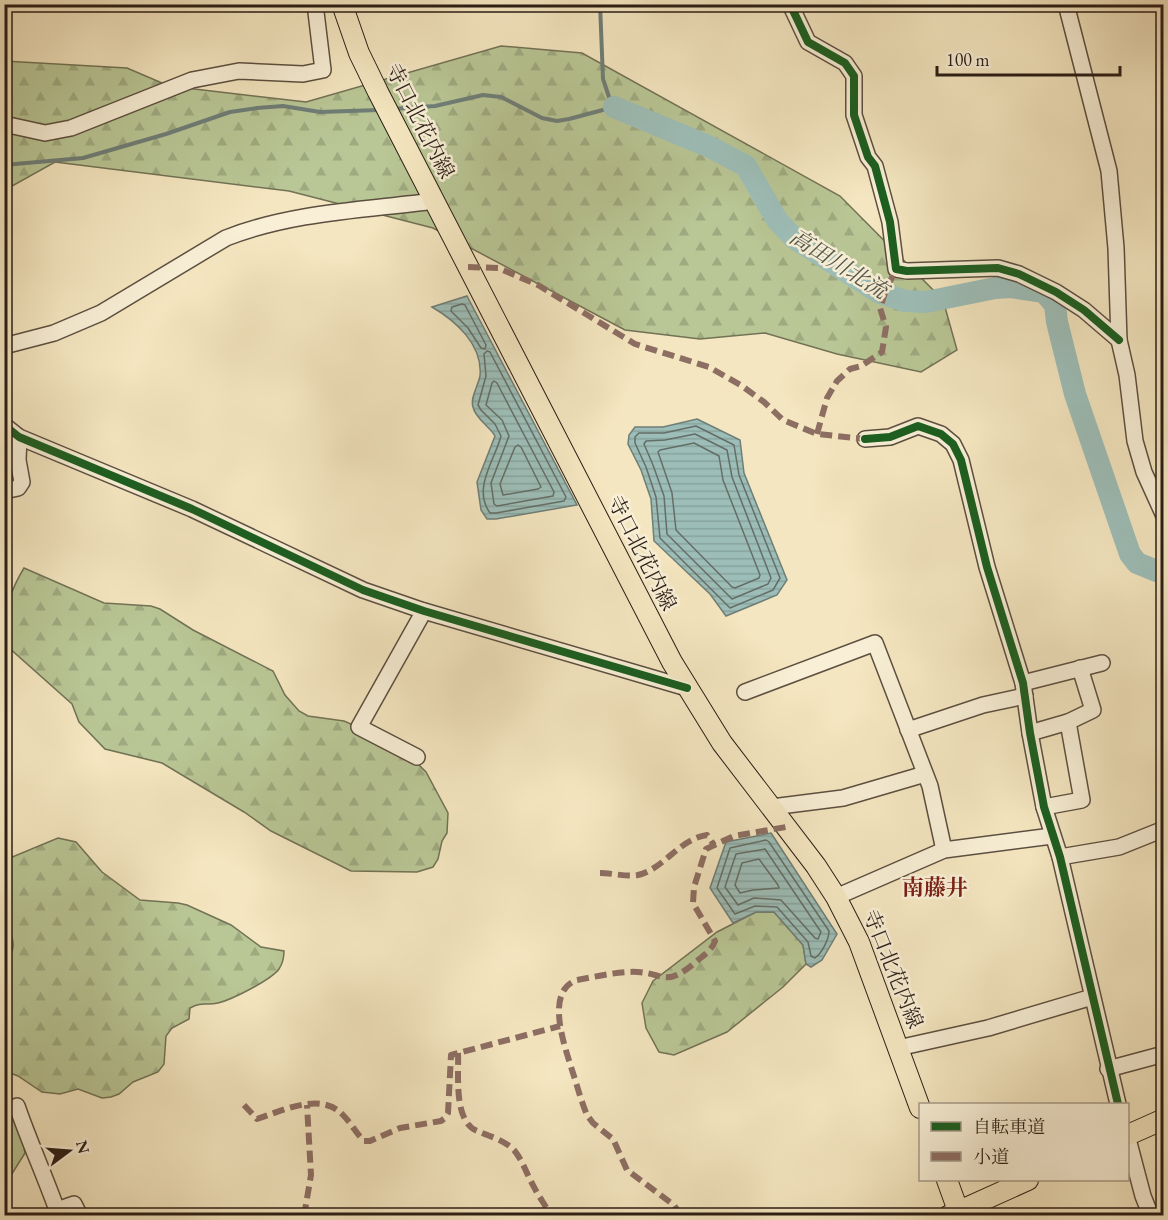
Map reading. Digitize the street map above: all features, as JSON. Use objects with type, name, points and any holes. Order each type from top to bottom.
[{"type":"main road","name":"寺口北花内線","points":[[342,4],[359,53],[378,92],[655,631],[687,688],[722,743],[816,866],[860,942],[919,1103]]},
{"type":"main road","points":[[1129,1136],[1164,1119]]},
{"type":"main road","points":[[948,1181],[956,1214],[1024,1181]]},
{"type":"street","points":[[4,124],[45,133],[71,128],[192,80],[239,72],[303,74],[323,70],[315,4]]},
{"type":"street","points":[[790,4],[808,42],[845,63],[854,76],[854,115],[868,157],[874,166],[887,211],[896,269],[907,271],[998,268],[1019,274],[1056,292],[1119,340]]},
{"type":"street","points":[[1066,4],[1109,171],[1116,248],[1119,340],[1127,375],[1135,441],[1144,472],[1164,516]]},
{"type":"street","points":[[4,345],[54,333],[101,313],[226,238],[243,232],[316,215],[434,201]]},
{"type":"street","points":[[4,425],[20,437],[192,509],[363,590],[424,611],[687,688]]},
{"type":"street","points":[[865,439],[890,438],[918,426],[941,434],[953,444],[961,460],[987,567],[1024,690],[1044,807],[1060,857],[1118,1103]]},
{"type":"street","points":[[4,491],[18,488],[22,482],[18,460],[20,437]]},
{"type":"street","points":[[417,757],[359,727],[424,611]]},
{"type":"street","points":[[745,692],[875,643],[930,786],[944,850]]},
{"type":"street","points":[[908,730],[983,705],[1080,668],[1102,663]]},
{"type":"street","points":[[1030,733],[1068,722],[1093,710],[1080,668]]},
{"type":"street","points":[[1044,807],[1082,800],[1068,722]]},
{"type":"street","points":[[772,807],[843,798],[925,774]]},
{"type":"street","points":[[1060,857],[1119,847],[1164,829]]},
{"type":"street","points":[[836,897],[944,850],[1053,836]]},
{"type":"street","points":[[898,1048],[988,1028],[1092,997]]},
{"type":"street","points":[[1108,1069],[1164,1054]]},
{"type":"street","points":[[17,1106],[30,1145],[45,1176],[57,1210],[74,1204],[80,1215]]},
{"type":"street","points":[[1129,1141],[1143,1196],[1151,1215]]},
{"type":"green space","points":[[501,46],[582,53],[840,196],[943,300],[957,350],[921,372],[837,354],[765,333],[700,339],[625,330],[433,228],[289,191],[55,162],[5,190],[4,61],[127,68],[169,86],[306,102]]},
{"type":"green space","points":[[24,568],[104,603],[151,606],[160,609],[193,630],[273,671],[285,695],[299,711],[308,716],[344,721],[399,745],[426,772],[448,813],[447,833],[433,867],[417,872],[351,871],[271,831],[244,812],[162,763],[105,749],[79,722],[72,704],[7,646],[5,625],[8,605],[14,586]]},
{"type":"green space","points":[[58,838],[76,842],[102,872],[140,900],[187,905],[231,925],[261,947],[284,951],[279,969],[260,984],[224,1001],[190,1008],[189,1019],[172,1028],[166,1036],[164,1064],[158,1072],[133,1082],[119,1094],[111,1097],[102,1098],[78,1089],[60,1094],[42,1092],[18,1076],[5,1071],[5,966],[13,950],[13,944],[4,913],[5,860]]},
{"type":"green space","points":[[756,912],[774,912],[803,945],[806,964],[783,987],[727,1032],[674,1055],[659,1052],[646,1028],[642,1003],[653,981],[717,932]]},
{"type":"green space","points":[[5,1109],[20,1126],[25,1153],[5,1185]]},
{"type":"water","points":[[467,296],[577,505],[496,519],[487,519],[481,510],[477,482],[495,436],[474,411],[472,403],[480,376],[480,365],[477,354],[466,335],[450,319],[432,307]]},
{"type":"water","points":[[697,419],[740,440],[744,473],[787,580],[777,595],[726,616],[710,594],[654,541],[651,499],[641,470],[628,444],[629,435],[635,427],[663,427]]},
{"type":"water","points":[[771,833],[837,934],[822,960],[811,967],[806,964],[803,945],[774,912],[756,912],[733,923],[710,888],[726,842]]},
{"type":"waterway","points":[[393,109],[435,106],[483,95],[501,97],[542,118],[557,121],[614,107],[603,79],[600,4]]},
{"type":"waterway","points":[[4,165],[83,158],[166,134],[230,112],[257,108],[283,106],[320,112],[379,110]]},
{"type":"waterway","name":"高田川北流","points":[[614,107],[710,147],[746,166],[777,220],[794,238],[878,292],[905,301],[926,302],[995,288],[1011,287],[1044,292],[1055,305],[1075,394],[1130,554],[1137,563],[1164,574]]},
{"type":"marked path","points":[[468,267],[498,268],[538,285],[635,344],[709,367],[742,386],[783,420],[817,434],[865,439]]},
{"type":"marked path","points":[[817,434],[827,398],[837,381],[850,369],[861,366],[882,352],[886,327],[880,308],[896,269]]},
{"type":"marked path","points":[[681,1216],[674,1205],[627,1170],[613,1139],[593,1123],[587,1115],[562,1034],[559,1020],[561,995],[567,986],[577,980],[628,972],[670,977],[686,970],[708,952],[715,941],[693,903],[694,887],[706,849],[734,836],[786,827]]},
{"type":"marked path","points":[[600,873],[638,875],[647,872],[688,842],[707,835],[714,845]]},
{"type":"marked path","points":[[244,1105],[257,1119],[301,1105],[324,1104],[343,1115],[364,1141],[370,1141],[400,1128],[441,1121],[445,1118],[448,1113],[451,1055],[560,1026]]},
{"type":"marked path","points":[[458,1053],[459,1096],[464,1118],[469,1126],[501,1141],[514,1150],[551,1216]]},
{"type":"marked path","points":[[304,1216],[311,1175],[307,1105]]},
{"type":"cycle path","points":[[790,4],[808,42],[845,63],[854,76],[854,115],[868,157],[875,166],[890,222],[896,269],[907,271],[998,268],[1019,274],[1056,292],[1084,310],[1119,340]]},
{"type":"cycle path","points":[[4,425],[19,437],[192,509],[363,590],[424,611],[687,688]]},
{"type":"cycle path","points":[[865,439],[890,437],[918,426],[941,434],[953,444],[961,460],[987,567],[1023,683],[1044,807],[1060,857],[1118,1103]]},
{"type":"district","name":"南藤井","points":[[935,887]]}]
